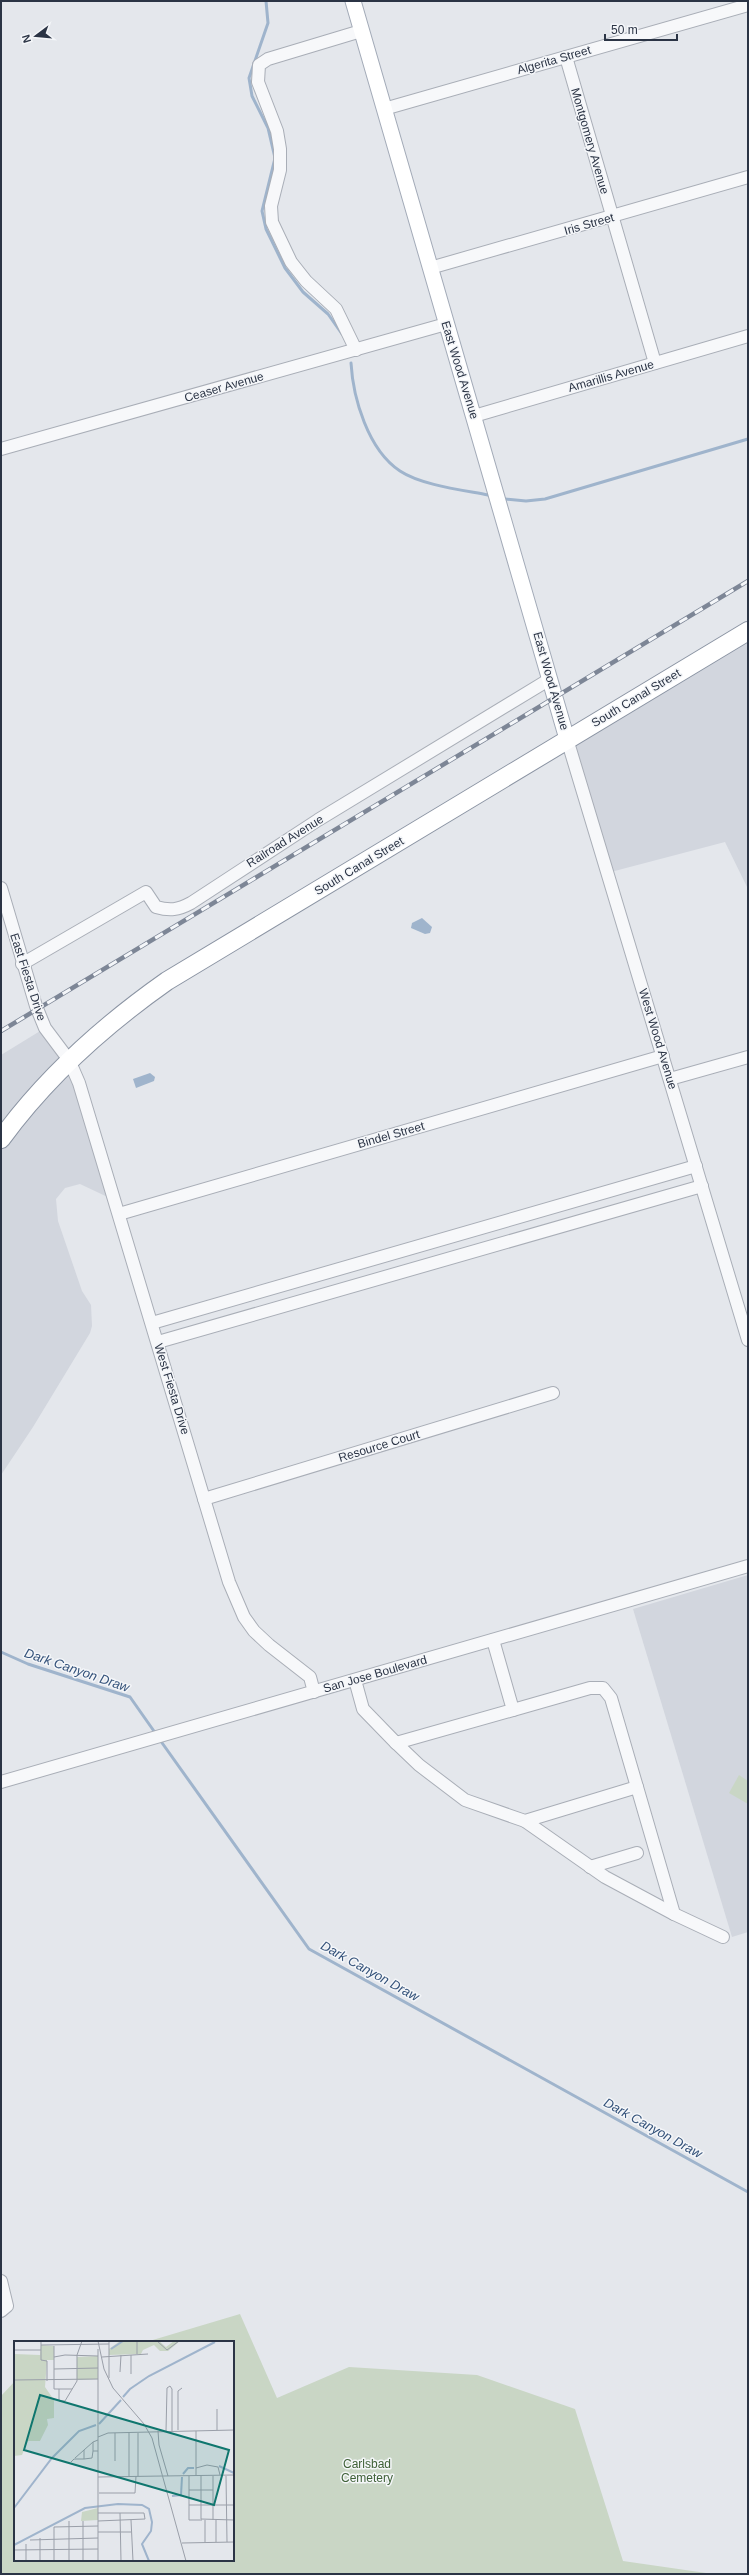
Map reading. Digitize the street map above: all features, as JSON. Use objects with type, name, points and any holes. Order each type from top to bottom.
[{"type":"highway","name":"South Canal Street","points":[[1,1140],[35,1096],[69,1060],[110,1024],[167,981],[748,631]]},
{"type":"main road","name":"East Wood Avenue","points":[[353,1],[567,739]]},
{"type":"street","name":"Algerita Street","points":[[384,109],[748,5]]},
{"type":"street","points":[[356,350],[336,309],[296,271],[274,228],[271,209],[280,170],[280,149],[277,131],[258,82],[260,65],[268,59],[361,31]]},
{"type":"street","name":"Montgomery Avenue","points":[[566,57],[655,363]]},
{"type":"street","name":"Iris Street","points":[[430,268],[612,218],[748,177]]},
{"type":"street","name":"Ceaser Avenue","points":[[1,449],[446,324]]},
{"type":"street","name":"Amarillis Avenue","points":[[474,416],[748,336]]},
{"type":"street","name":"Railroad Avenue","points":[[22,964],[146,892],[156,907],[169,910],[191,903],[318,820],[550,679]]},
{"type":"street","name":"West Wood Avenue","points":[[567,739],[748,1340]]},
{"type":"street","name":"East Fiesta Drive","points":[[1,888],[22,964],[45,1028],[69,1060]]},
{"type":"street","name":"Bindel Street","points":[[119,1214],[663,1056]]},
{"type":"street","points":[[670,1079],[748,1057]]},
{"type":"street","name":"West Fiesta Drive","points":[[69,1060],[79,1083],[229,1582],[244,1617],[269,1646],[310,1677],[314,1692]]},
{"type":"street","points":[[152,1323],[696,1166]]},
{"type":"street","points":[[158,1342],[702,1186]]},
{"type":"street","name":"Resource Court","points":[[204,1499],[553,1393]]},
{"type":"street","name":"San Jose Boulevard","points":[[1,1782],[748,1566]]},
{"type":"street","points":[[493,1640],[513,1710]]},
{"type":"street","points":[[356,1680],[364,1709],[419,1765],[465,1800],[525,1821],[605,1877],[674,1914],[723,1937]]},
{"type":"street","points":[[396,1743],[590,1688],[603,1688],[611,1698],[674,1914]]},
{"type":"street","points":[[525,1821],[637,1787]]},
{"type":"street","points":[[590,1867],[637,1853]]},
{"type":"street","points":[[1,2281],[4,2308]]},
{"type":"shaded area","points":[[748,631],[748,889],[725,842],[607,873],[567,739]]},
{"type":"shaded area","points":[[45,1028],[69,1060],[114,1200],[80,1184],[65,1188],[56,1199],[58,1221],[82,1291],[91,1305],[92,1326],[90,1333],[33,1427],[1,1475],[1,1055]]},
{"type":"shaded area","points":[[748,1575],[748,1932],[732,1937],[633,1609]]},
{"type":"green space","points":[[739,1775],[748,1781],[748,1804],[729,1793]]},
{"type":"green space","name":"Carlsbad Cemetery","points":[[240,2314],[277,2398],[349,2367],[477,2375],[575,2409],[623,2561],[713,2574],[1,2574],[1,2396],[14,2382],[14,2561],[234,2561],[234,2341],[149,2341]]},
{"type":"water","points":[[422,918],[432,927],[430,933],[425,934],[411,928],[412,923]]},
{"type":"water","points":[[150,1073],[155,1077],[154,1081],[136,1088],[133,1079]]},
{"type":"waterway","points":[[266,1],[268,23],[249,78],[252,96],[268,128],[275,158],[262,211],[266,229],[285,268],[303,292],[328,314],[342,334]]},
{"type":"waterway","points":[[351,363],[355,392],[364,422],[379,450],[389,462],[400,471],[419,480],[488,495]]},
{"type":"waterway","points":[[505,499],[526,501],[545,499],[748,439]]},
{"type":"waterway","name":"Dark Canyon Draw","points":[[1,1652],[28,1664],[130,1697],[156,1734]]},
{"type":"waterway","name":"Dark Canyon Draw","points":[[160,1740],[309,1949],[748,2192]]},
{"type":"railway","points":[[1,1031],[748,581]]}]
